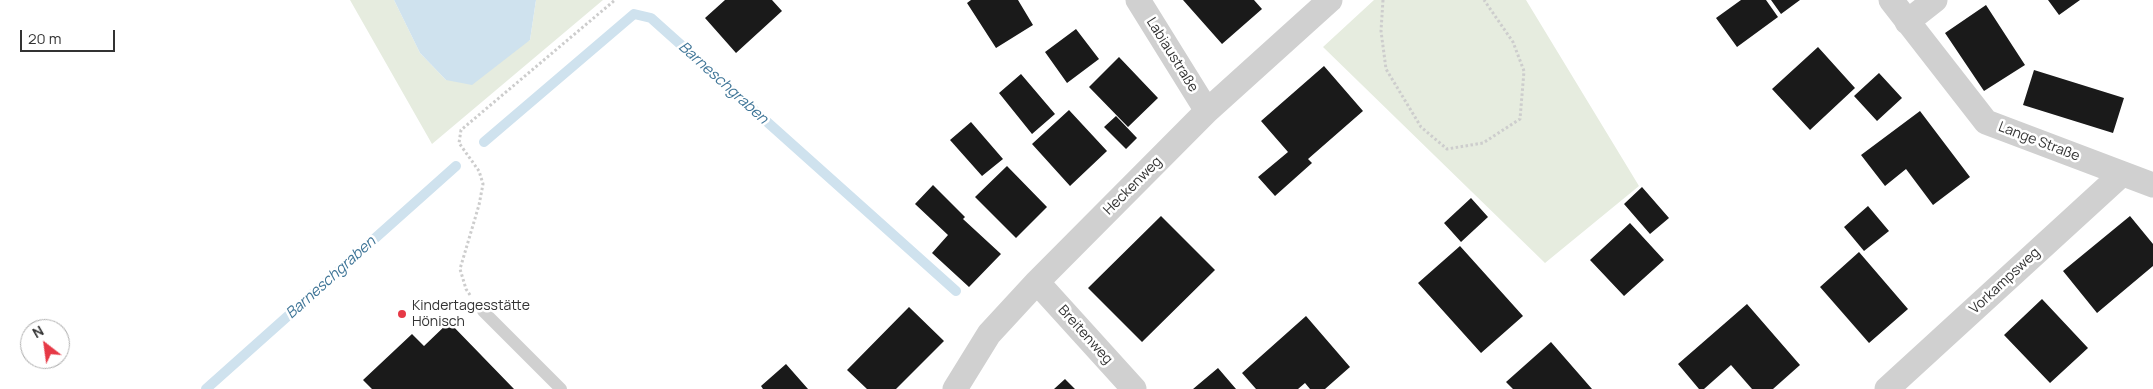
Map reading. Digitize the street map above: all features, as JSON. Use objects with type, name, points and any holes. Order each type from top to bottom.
[{"type":"street","name":"Labiaustraße","points":[[1138,0],[1207,111]]},
{"type":"street","name":"Heckenweg","points":[[955,389],[989,334],[1037,282],[1207,111],[1330,0]]},
{"type":"street","name":"Lange Straße","points":[[1891,0],[1986,122],[2153,185]]},
{"type":"street","points":[[1908,22],[1935,0]]},
{"type":"street","name":"Vorkampsweg","points":[[1887,389],[2122,174]]},
{"type":"street","name":"Breitenweg","points":[[1037,282],[1134,389]]},
{"type":"lane","points":[[483,311],[562,389]]},
{"type":"path","points":[[483,311],[466,289],[460,269],[479,204],[482,184],[479,172],[459,143],[461,130],[615,0]]},
{"type":"path","points":[[1384,0],[1381,31],[1386,69],[1421,127],[1447,149],[1482,144],[1520,118],[1524,71],[1513,42],[1484,0]]},
{"type":"shaded area","points":[[350,0],[394,0],[420,53],[446,80],[530,40],[536,0],[603,0],[432,144]]},
{"type":"shaded area","points":[[1374,0],[1526,0],[1639,186],[1545,263],[1323,47]]},
{"type":"water","points":[[394,0],[536,0],[530,40],[472,85],[446,80],[420,53]]},
{"type":"building","points":[[725,0],[772,0],[782,11],[736,53],[705,18]]},
{"type":"building","points":[[971,0],[1018,0],[1033,25],[996,48],[967,3]]},
{"type":"building","points":[[1183,0],[1254,0],[1262,9],[1222,44]]},
{"type":"building","points":[[1741,0],[1766,0],[1778,17],[1737,47],[1716,18]]},
{"type":"building","points":[[1771,0],[1800,0],[1781,14]]},
{"type":"building","points":[[2048,0],[2080,0],[2059,15]]},
{"type":"building","points":[[1986,5],[2025,65],[1984,91],[1945,33]]},
{"type":"building","points":[[1076,29],[1099,59],[1067,83],[1045,52]]},
{"type":"building","points":[[1818,47],[1855,88],[1810,130],[1772,89]]},
{"type":"building","points":[[1119,57],[1158,98],[1128,127],[1089,87]]},
{"type":"building","points":[[1324,66],[1363,111],[1308,159],[1312,163],[1275,196],[1258,177],[1288,152],[1261,121]]},
{"type":"building","points":[[2034,70],[2124,98],[2113,133],[2023,105]]},
{"type":"building","points":[[1879,73],[1902,98],[1877,121],[1854,96]]},
{"type":"building","points":[[1021,74],[1055,114],[1032,134],[999,93]]},
{"type":"building","points":[[1069,110],[1107,151],[1070,186],[1032,144]]},
{"type":"building","points":[[1920,111],[1970,177],[1933,205],[1906,169],[1885,186],[1861,155]]},
{"type":"building","points":[[1116,116],[1137,138],[1126,149],[1104,127]]},
{"type":"building","points":[[971,122],[1003,159],[982,176],[950,140]]},
{"type":"building","points":[[1007,166],[1047,207],[1016,238],[975,197]]},
{"type":"building","points":[[933,185],[965,217],[963,219],[1001,254],[969,287],[932,253],[948,235],[915,204]]},
{"type":"building","points":[[1642,187],[1669,218],[1650,234],[1624,204]]},
{"type":"building","points":[[1471,198],[1488,217],[1461,242],[1444,223]]},
{"type":"building","points":[[1868,206],[1889,231],[1864,251],[1844,227]]},
{"type":"building","points":[[1161,216],[1215,270],[1142,342],[1088,288]]},
{"type":"building","points":[[2130,216],[2153,244],[2153,266],[2097,313],[2063,271]]},
{"type":"building","points":[[1630,223],[1664,260],[1624,296],[1590,260]]},
{"type":"building","points":[[1460,246],[1523,316],[1481,353],[1418,283]]},
{"type":"building","points":[[1859,252],[1908,309],[1869,343],[1820,287]]},
{"type":"building","points":[[2042,299],[2088,348],[2050,383],[2004,335]]},
{"type":"building","points":[[1747,304],[1800,365],[1773,389],[1752,389],[1731,365],[1704,389],[1699,389],[1678,364]]},
{"type":"building","points":[[909,307],[944,341],[896,389],[867,389],[847,370]]},
{"type":"building","points":[[1306,316],[1350,367],[1325,389],[1310,389],[1305,383],[1298,389],[1256,389],[1242,373]]},
{"type":"building","points":[[449,322],[514,389],[372,389],[363,380],[412,334],[424,346]]},
{"type":"building","points":[[1551,342],[1592,389],[1513,389],[1506,382]]},
{"type":"building","points":[[786,364],[808,389],[763,389],[761,386]]},
{"type":"building","points":[[1218,368],[1236,389],[1193,389]]},
{"type":"building","points":[[1065,379],[1075,389],[1054,389]]},
{"type":"waterway","name":"Barneschgraben","points":[[484,142],[634,14],[651,18],[956,291]]},
{"type":"waterway","name":"Barneschgraben","points":[[206,389],[456,166]]},
{"type":"place","name":"Kindertagesstätte Hönisch","points":[[402,314]]}]
